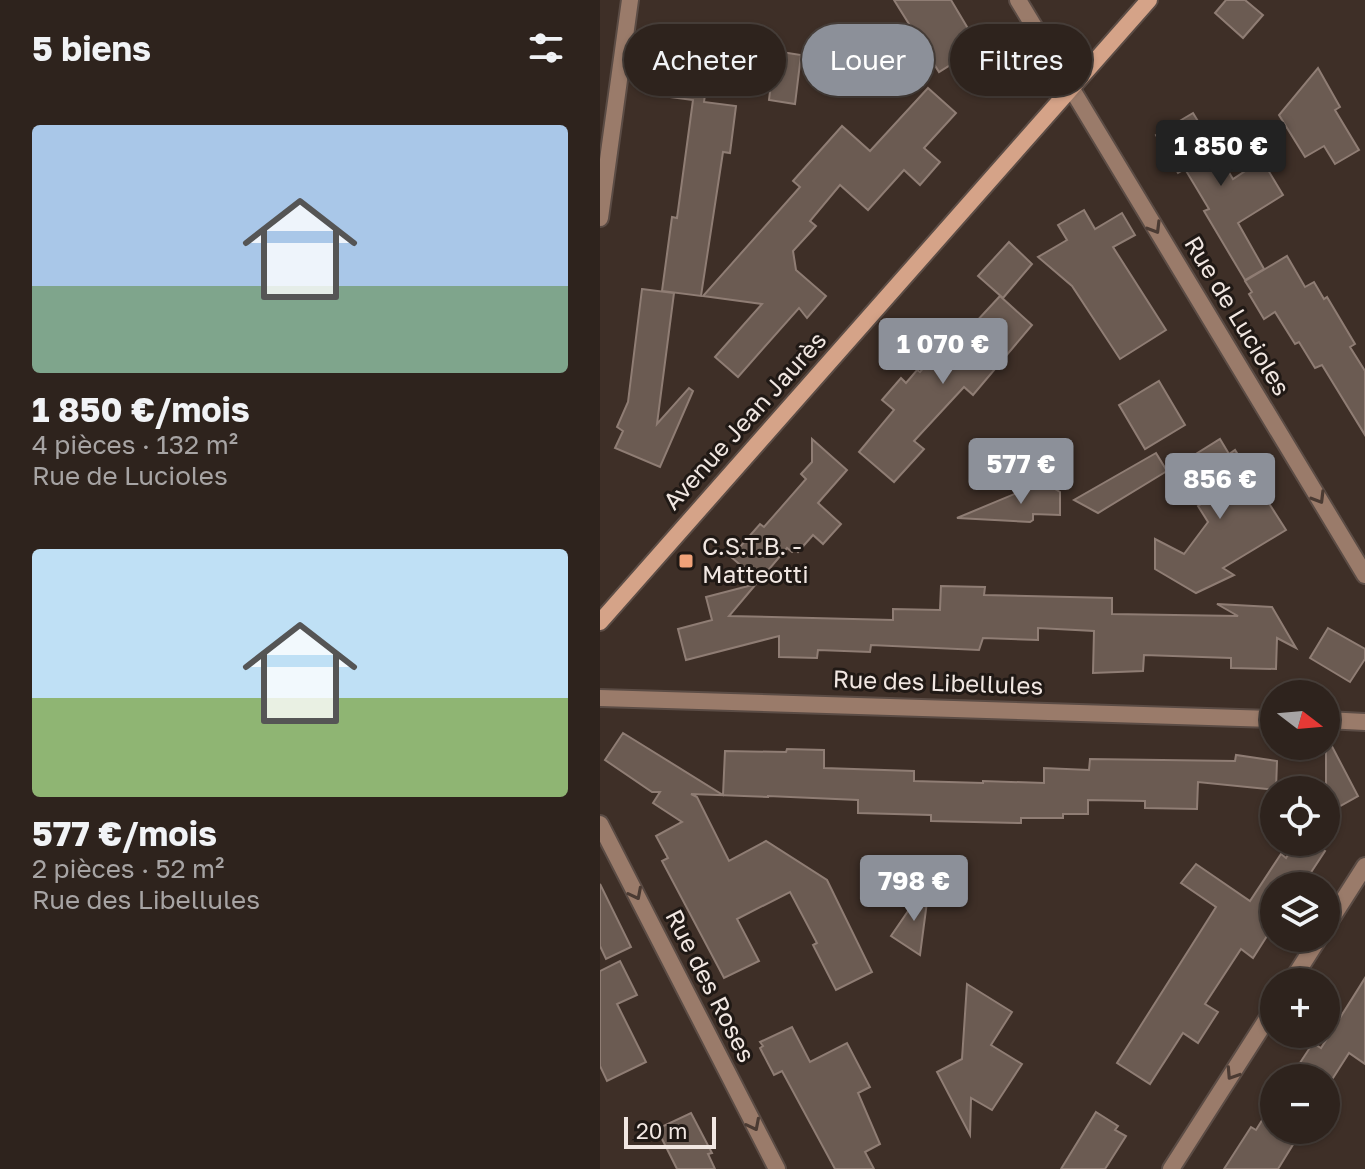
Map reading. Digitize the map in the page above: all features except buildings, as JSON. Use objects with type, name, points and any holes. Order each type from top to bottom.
[{"type":"main road","name":"Avenue Jean Jaurès","points":[[1092,65],[1149,0]]},
{"type":"main road","name":"Avenue Jean Jaurès","points":[[600,622],[1065,96]]},
{"type":"street","points":[[600,218],[630,0]]},
{"type":"street","name":"Rue de Lucioles","points":[[1018,0],[1032,24]]},
{"type":"street","name":"Rue de Lucioles","points":[[1075,96],[1365,575]]},
{"type":"street","name":"Rue des Libellules","points":[[600,698],[1260,719]]},
{"type":"street","points":[[1340,721],[1365,722]]},
{"type":"street","name":"Rue des Roses","points":[[600,824],[777,1169]]},
{"type":"street","points":[[1340,905],[1365,866]]},
{"type":"street","points":[[1171,1169],[1260,1030]]},
{"type":"place","name":"C.S.T.B. - Matteotti","points":[[686,561]]}]
